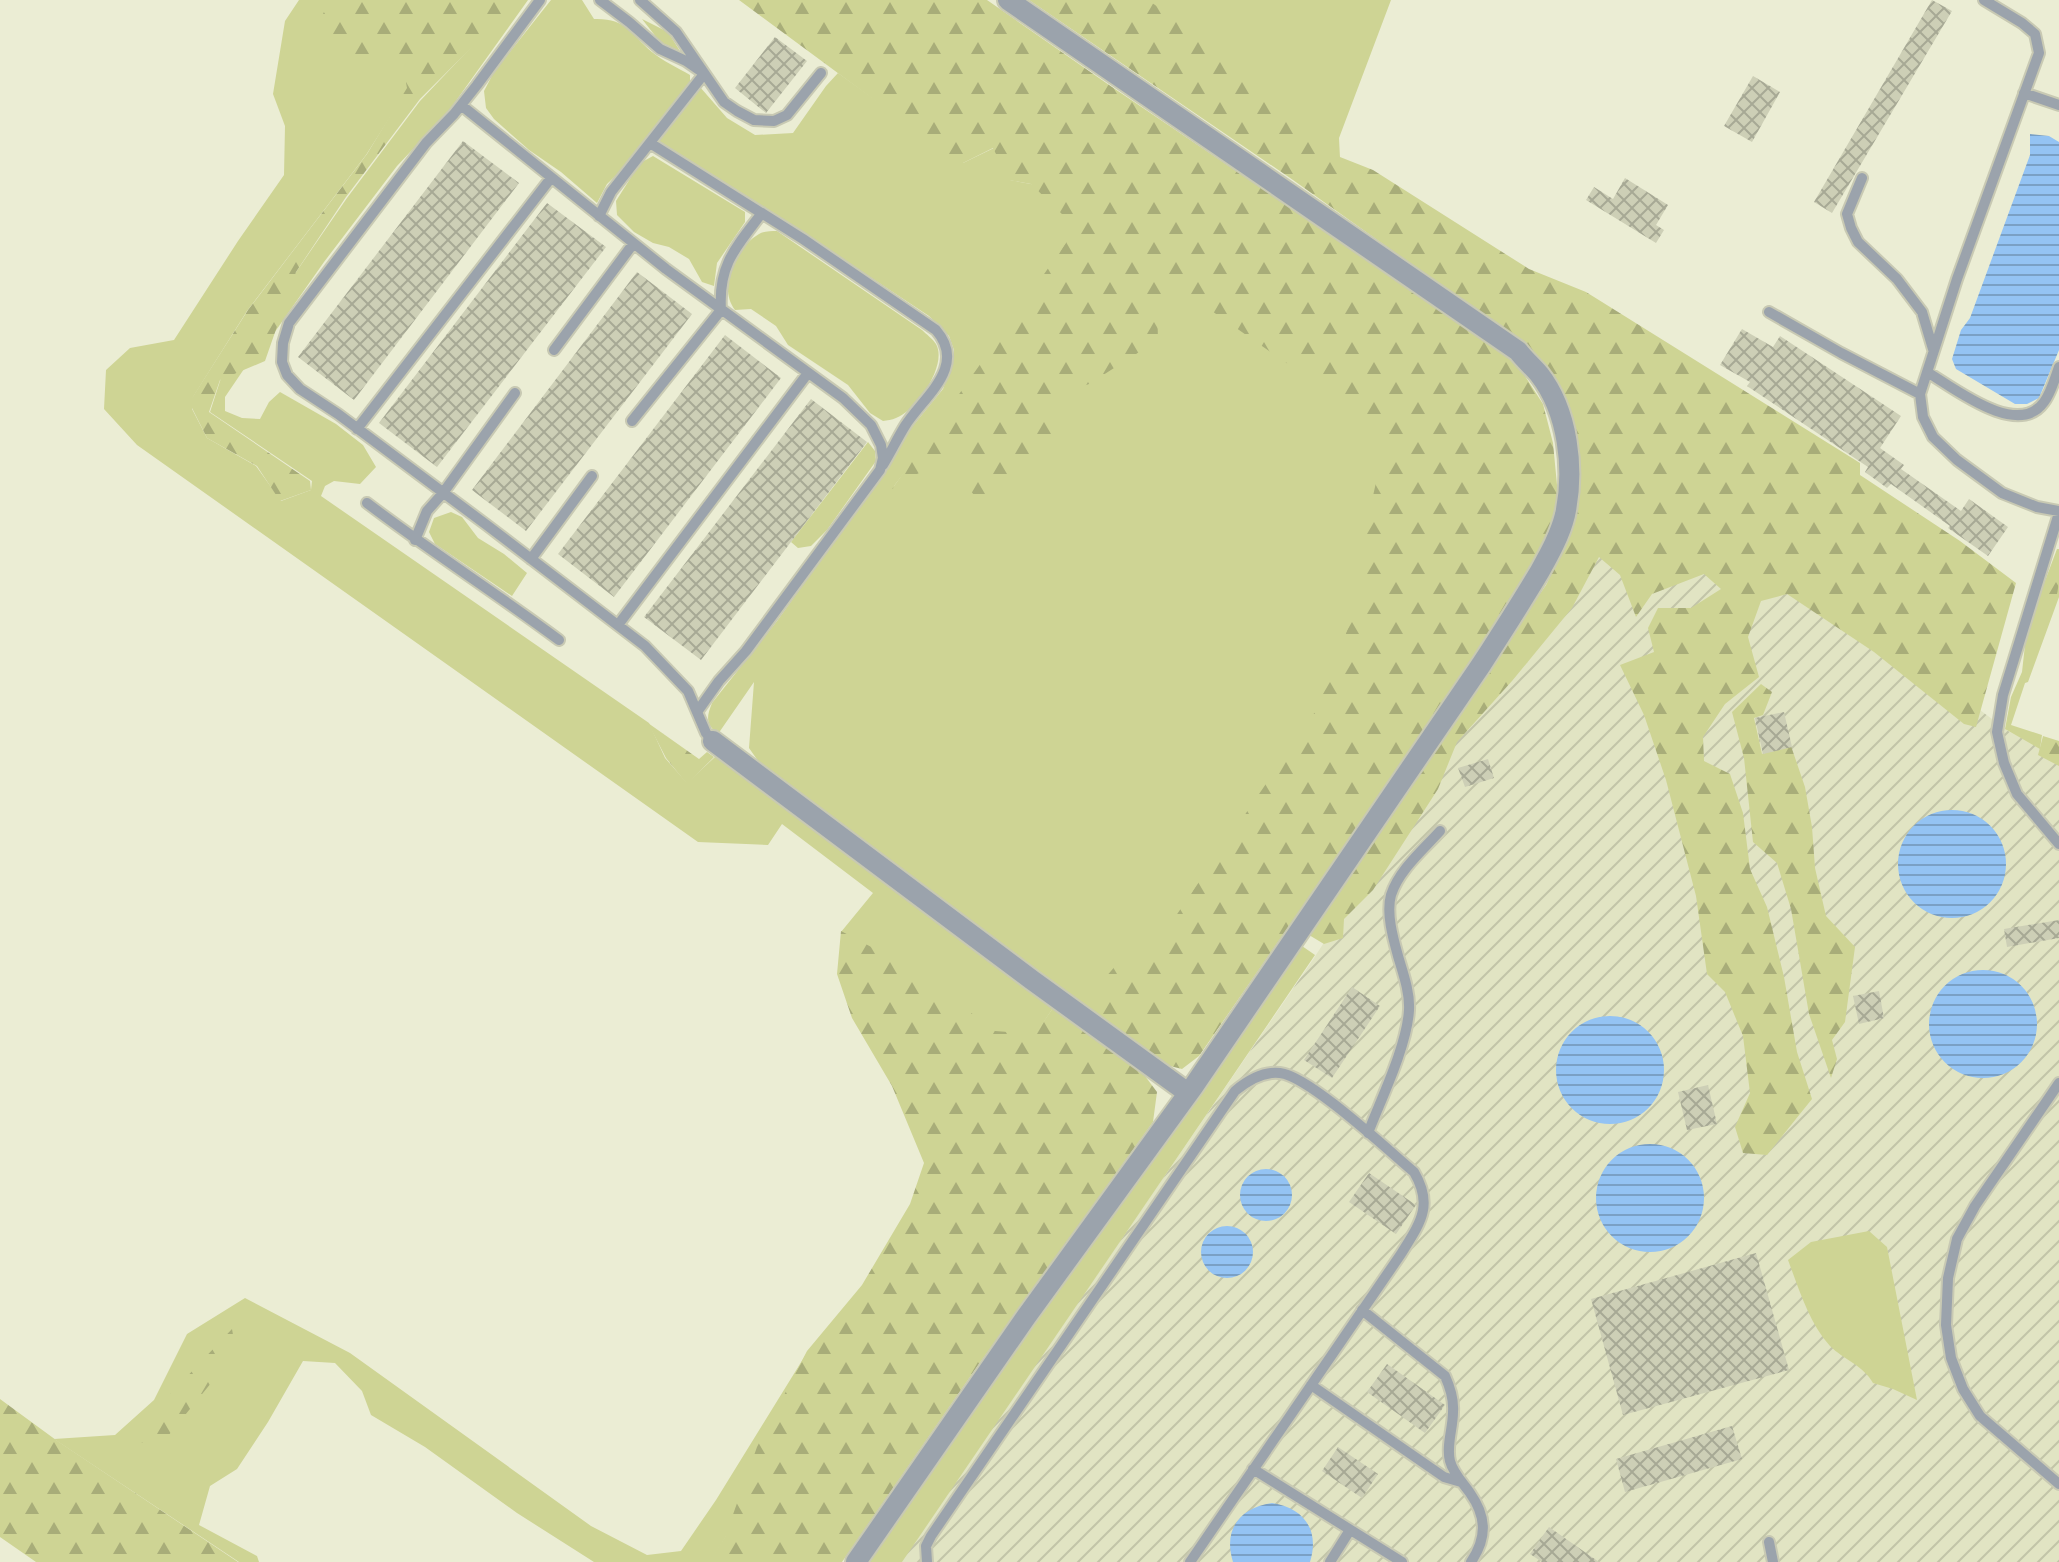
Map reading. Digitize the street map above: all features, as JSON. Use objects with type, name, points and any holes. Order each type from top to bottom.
[{"type":"street","points":[[856,1562],[1026,1317],[1188,1093],[1481,665],[1553,548],[1565,516],[1569,483],[1569,453],[1555,403],[1540,375],[1518,351],[1008,0]]},
{"type":"street","points":[[713,741],[1188,1093]]},
{"type":"lane","points":[[540,0],[289,323],[282,362],[287,375],[300,389],[645,646],[688,691],[706,733],[713,741]]},
{"type":"lane","points":[[600,0],[660,49],[686,61],[704,74]]},
{"type":"lane","points":[[640,0],[676,32],[724,102],[754,120],[774,121],[787,115],[821,73]]},
{"type":"lane","points":[[1984,0],[2035,34],[2039,53],[1957,279],[1920,394],[1923,417],[1933,437],[1957,460],[2002,493],[2059,512],[2057,528],[2003,695],[1997,732],[2004,763],[2017,794],[2059,844]]},
{"type":"lane","points":[[599,216],[611,192],[704,74]]},
{"type":"lane","points":[[2024,93],[2059,105]]},
{"type":"lane","points":[[461,105],[633,244],[843,398],[871,425],[881,445],[883,458],[880,470]]},
{"type":"lane","points":[[650,143],[803,239],[936,330],[948,350],[939,385],[905,425],[880,470],[697,712]]},
{"type":"lane","points":[[357,429],[551,178]]},
{"type":"lane","points":[[1862,178],[1847,214],[1851,228],[1858,242],[1897,279],[1922,312],[1934,351]]},
{"type":"lane","points":[[632,421],[721,310],[720,289],[730,254],[762,213]]},
{"type":"lane","points":[[554,350],[633,244]]},
{"type":"lane","points":[[1769,312],[1920,394]]},
{"type":"lane","points":[[1927,372],[1991,411],[2014,416],[2031,413],[2044,403],[2059,367]]},
{"type":"lane","points":[[618,625],[808,373]]},
{"type":"lane","points":[[415,540],[427,511],[515,393]]},
{"type":"lane","points":[[531,559],[592,476]]},
{"type":"lane","points":[[367,503],[559,640]]},
{"type":"lane","points":[[1368,1133],[1402,1044],[1409,1010],[1390,919],[1391,896],[1403,873],[1440,831]]},
{"type":"lane","points":[[927,1562],[926,1546],[931,1536],[1235,1091],[1247,1081],[1280,1073],[1294,1077],[1338,1108],[1414,1172],[1422,1186],[1425,1203],[1412,1237],[1190,1562]]},
{"type":"lane","points":[[2059,1083],[1975,1206],[1957,1239],[1948,1278],[1946,1325],[1951,1358],[1963,1389],[1980,1416],[2059,1484]]},
{"type":"lane","points":[[1362,1310],[1445,1376],[1454,1410],[1450,1461],[1480,1512],[1483,1527],[1482,1540],[1471,1562]]},
{"type":"lane","points":[[1311,1385],[1444,1477],[1461,1482]]},
{"type":"lane","points":[[1253,1469],[1402,1562]]},
{"type":"lane","points":[[1330,1562],[1350,1530]]},
{"type":"lane","points":[[1769,1542],[1773,1562]]},
{"type":"shaded area","points":[[1659,459],[2008,731],[2059,757],[2059,1562],[900,1562],[1314,958],[1528,626]]},
{"type":"green space","points":[[299,0],[335,0],[403,59],[408,89],[366,155],[247,311],[193,397],[192,409],[207,438],[256,466],[281,501],[311,490],[312,481],[210,412],[221,378],[244,369],[225,397],[225,411],[242,418],[260,419],[269,402],[280,392],[336,424],[363,445],[376,467],[360,484],[334,481],[325,486],[321,496],[649,723],[665,758],[687,783],[715,757],[725,759],[1055,1005],[1035,1035],[993,1032],[841,932],[873,893],[782,824],[768,845],[698,842],[137,445],[104,409],[106,370],[130,348],[174,340],[284,175],[285,126],[273,94],[285,21]]},
{"type":"green space","points":[[329,0],[519,0],[420,99],[346,197],[296,272],[265,361],[220,380],[209,412],[310,481],[311,490],[280,501],[257,466],[207,438],[192,408],[192,398],[248,310],[367,154],[407,88],[402,61],[373,60],[334,50],[318,26]]},
{"type":"green space","points":[[516,0],[528,0],[448,112],[397,166],[272,336],[294,275],[347,198],[420,101]]},
{"type":"green space","points":[[551,0],[582,0],[594,19],[621,24],[656,55],[690,75],[690,85],[627,165],[607,184],[597,203],[529,150],[486,108],[484,91],[494,72]]},
{"type":"green space","points":[[739,0],[987,0],[1514,359],[1543,404],[1553,443],[1557,524],[1511,606],[1199,1056],[1182,1069],[1162,1064],[1106,1024],[1095,1008],[1099,985],[1117,964],[1134,972],[1156,945],[1317,709],[1363,589],[1367,523],[1387,433],[1186,293],[1157,304],[1158,340],[1089,384],[1053,397],[1046,423],[1056,438],[1000,480],[980,502],[969,489],[981,477],[966,453],[910,477],[892,489],[1066,243],[1065,217],[1031,184],[1009,180],[993,148],[961,164]]},
{"type":"green space","points":[[1029,0],[1148,0],[1207,42],[1269,95],[1304,132],[1340,157],[1373,170],[1529,269],[1586,292],[1860,463],[1860,475],[1960,541],[2016,583],[1976,727],[1964,724],[1874,652],[1787,594],[1761,601],[1748,637],[1759,677],[1725,704],[1703,737],[1704,761],[1730,774],[1743,813],[1750,869],[1767,907],[1784,977],[1797,1052],[1812,1099],[1767,1155],[1743,1153],[1735,1127],[1750,1093],[1743,1036],[1725,992],[1707,974],[1696,896],[1666,780],[1644,715],[1620,665],[1654,652],[1648,628],[1658,608],[1691,608],[1721,589],[1704,574],[1652,594],[1636,617],[1620,575],[1599,557],[1572,608],[1457,742],[1438,789],[1373,890],[1344,919],[1343,938],[1324,944],[1309,935],[1424,760],[1546,585],[1564,548],[1578,508],[1579,453],[1568,411],[1518,340],[1293,180]]},
{"type":"green space","points":[[1133,0],[1391,0],[1339,138],[1340,158],[1313,147]]},
{"type":"green space","points":[[642,19],[668,32],[680,51],[660,42]]},
{"type":"green space","points":[[838,73],[963,163],[994,148],[1010,180],[1036,185],[1069,217],[1069,245],[963,396],[894,486],[1158,293],[1186,285],[1392,433],[1367,588],[1320,712],[1106,1024],[1058,985],[763,768],[749,748],[754,682],[718,734],[708,720],[712,703],[777,621],[886,469],[907,433],[943,389],[952,364],[954,350],[949,336],[929,316],[659,141],[700,87],[727,118],[755,135],[793,133]]},
{"type":"green space","points":[[653,156],[745,212],[745,222],[717,263],[714,286],[702,282],[689,259],[634,232],[617,215],[616,201],[640,163]]},
{"type":"green space","points":[[777,231],[935,342],[939,353],[934,375],[921,397],[904,414],[883,421],[870,413],[848,385],[788,345],[776,326],[751,309],[735,310],[728,290],[737,258],[759,234]]},
{"type":"green space","points":[[868,442],[875,451],[876,461],[827,530],[811,546],[798,548],[791,542]]},
{"type":"green space","points":[[451,512],[462,517],[478,538],[527,573],[512,596],[435,544],[429,532],[434,518]]},
{"type":"green space","points":[[2057,549],[2059,597],[2011,725],[2042,735],[2040,749],[2005,729],[2011,697],[2022,672],[2034,610]]},
{"type":"green space","points":[[2059,565],[2055,602],[2042,619],[2043,595],[2052,568]]},
{"type":"green space","points":[[1761,684],[1772,692],[1763,715],[1754,718],[1762,754],[1791,746],[1805,787],[1815,868],[1826,916],[1855,947],[1845,1022],[1832,1040],[1837,1059],[1831,1078],[1809,1014],[1791,909],[1777,863],[1753,842],[1744,758],[1732,712]]},
{"type":"green space","points":[[648,723],[699,759],[707,752],[714,757],[687,784],[666,758]]},
{"type":"green space","points":[[2043,736],[2059,741],[2059,766],[2038,755]]},
{"type":"green space","points":[[841,931],[913,969],[995,1031],[1035,1034],[1055,1005],[1142,1072],[1157,1092],[1153,1122],[979,1364],[842,1562],[709,1562],[725,1537],[757,1447],[807,1351],[862,1285],[910,1204],[924,1163],[892,1086],[852,1018],[837,974]]},
{"type":"green space","points":[[1302,946],[1315,955],[902,1562],[870,1562],[982,1396],[1184,1117]]},
{"type":"green space","points":[[1869,1231],[1887,1247],[1917,1400],[1873,1383],[1864,1372],[1830,1346],[1810,1316],[1788,1260],[1811,1242]]},
{"type":"green space","points":[[245,1298],[350,1353],[591,1526],[647,1555],[681,1551],[808,1351],[725,1538],[710,1562],[594,1562],[517,1513],[425,1447],[371,1415],[362,1391],[335,1363],[303,1361],[237,1469],[210,1486],[199,1525],[257,1556],[259,1562],[239,1562],[54,1439],[115,1435],[154,1400],[187,1334]]},
{"type":"green space","points":[[232,1329],[235,1346],[220,1372],[168,1436],[143,1443],[126,1436],[162,1403]]},
{"type":"green space","points":[[0,1399],[238,1562],[36,1562],[0,1537]]},
{"type":"water","points":[[2030,134],[2049,136],[2059,142],[2059,350],[2039,398],[2027,404],[2015,404],[1956,369],[1952,359],[2030,155]]},
{"type":"water","points":[[1952,810],[1973,814],[1990,826],[2002,843],[2006,864],[2002,885],[1990,902],[1973,914],[1952,918],[1931,914],[1914,902],[1902,885],[1898,864],[1902,843],[1914,826],[1931,814]]},
{"type":"water","points":[[1983,970],[2004,974],[2021,986],[2033,1003],[2037,1024],[2033,1045],[2021,1062],[2004,1074],[1983,1078],[1962,1074],[1945,1062],[1933,1045],[1929,1024],[1933,1003],[1945,986],[1962,974]]},
{"type":"water","points":[[1610,1016],[1631,1020],[1648,1032],[1660,1049],[1664,1070],[1660,1091],[1648,1108],[1631,1120],[1610,1124],[1589,1120],[1572,1108],[1560,1091],[1556,1070],[1560,1049],[1572,1032],[1589,1020]]},
{"type":"water","points":[[1650,1144],[1671,1148],[1688,1160],[1700,1177],[1704,1198],[1700,1219],[1688,1236],[1671,1248],[1650,1252],[1629,1248],[1612,1236],[1600,1219],[1596,1198],[1600,1177],[1612,1160],[1629,1148]]},
{"type":"water","points":[[1266,1169],[1285,1176],[1292,1195],[1285,1214],[1266,1221],[1247,1214],[1240,1195],[1247,1176]]},
{"type":"water","points":[[1227,1226],[1246,1233],[1253,1252],[1246,1271],[1227,1278],[1208,1271],[1201,1252],[1208,1233]]},
{"type":"water","points":[[1272,1503],[1293,1510],[1307,1522],[1313,1540],[1310,1562],[1233,1562],[1230,1540],[1236,1522],[1251,1510]]},
{"type":"building","points":[[1932,0],[1952,11],[1832,213],[1814,202]]},
{"type":"building","points":[[775,37],[807,61],[766,113],[735,88]]},
{"type":"building","points":[[1753,76],[1780,92],[1752,142],[1724,126]]},
{"type":"building","points":[[463,141],[519,183],[354,400],[298,357]]},
{"type":"building","points":[[1625,178],[1668,205],[1656,225],[1664,230],[1656,243],[1586,200],[1594,187],[1613,199]]},
{"type":"building","points":[[547,203],[606,247],[437,467],[379,423]]},
{"type":"building","points":[[637,272],[692,314],[526,531],[472,490]]},
{"type":"building","points":[[1742,329],[1773,347],[1780,336],[1901,416],[1880,448],[1904,465],[1901,469],[1961,511],[1969,499],[2008,527],[1988,556],[1891,484],[1887,488],[1865,472],[1868,467],[1747,386],[1750,382],[1720,365]]},
{"type":"building","points":[[725,335],[781,378],[614,597],[558,554]]},
{"type":"building","points":[[811,399],[867,442],[701,660],[644,617]]},
{"type":"building","points":[[1784,712],[1792,747],[1763,754],[1755,718]]},
{"type":"building","points":[[1488,759],[1494,778],[1465,787],[1458,768]]},
{"type":"building","points":[[2059,920],[2059,938],[2007,947],[2004,929]]},
{"type":"building","points":[[1352,987],[1380,1006],[1332,1078],[1304,1060]]},
{"type":"building","points":[[1879,991],[1884,1018],[1859,1024],[1853,996]]},
{"type":"building","points":[[1708,1085],[1717,1124],[1687,1130],[1678,1092]]},
{"type":"building","points":[[1369,1173],[1416,1205],[1396,1234],[1349,1202]]},
{"type":"building","points":[[1756,1253],[1789,1370],[1623,1415],[1591,1299]]},
{"type":"building","points":[[1387,1364],[1445,1405],[1425,1433],[1367,1392]]},
{"type":"building","points":[[1732,1426],[1742,1459],[1625,1492],[1616,1459]]},
{"type":"building","points":[[1338,1447],[1378,1474],[1362,1498],[1322,1471]]},
{"type":"building","points":[[1549,1527],[1599,1562],[1542,1562],[1530,1554]]}]
